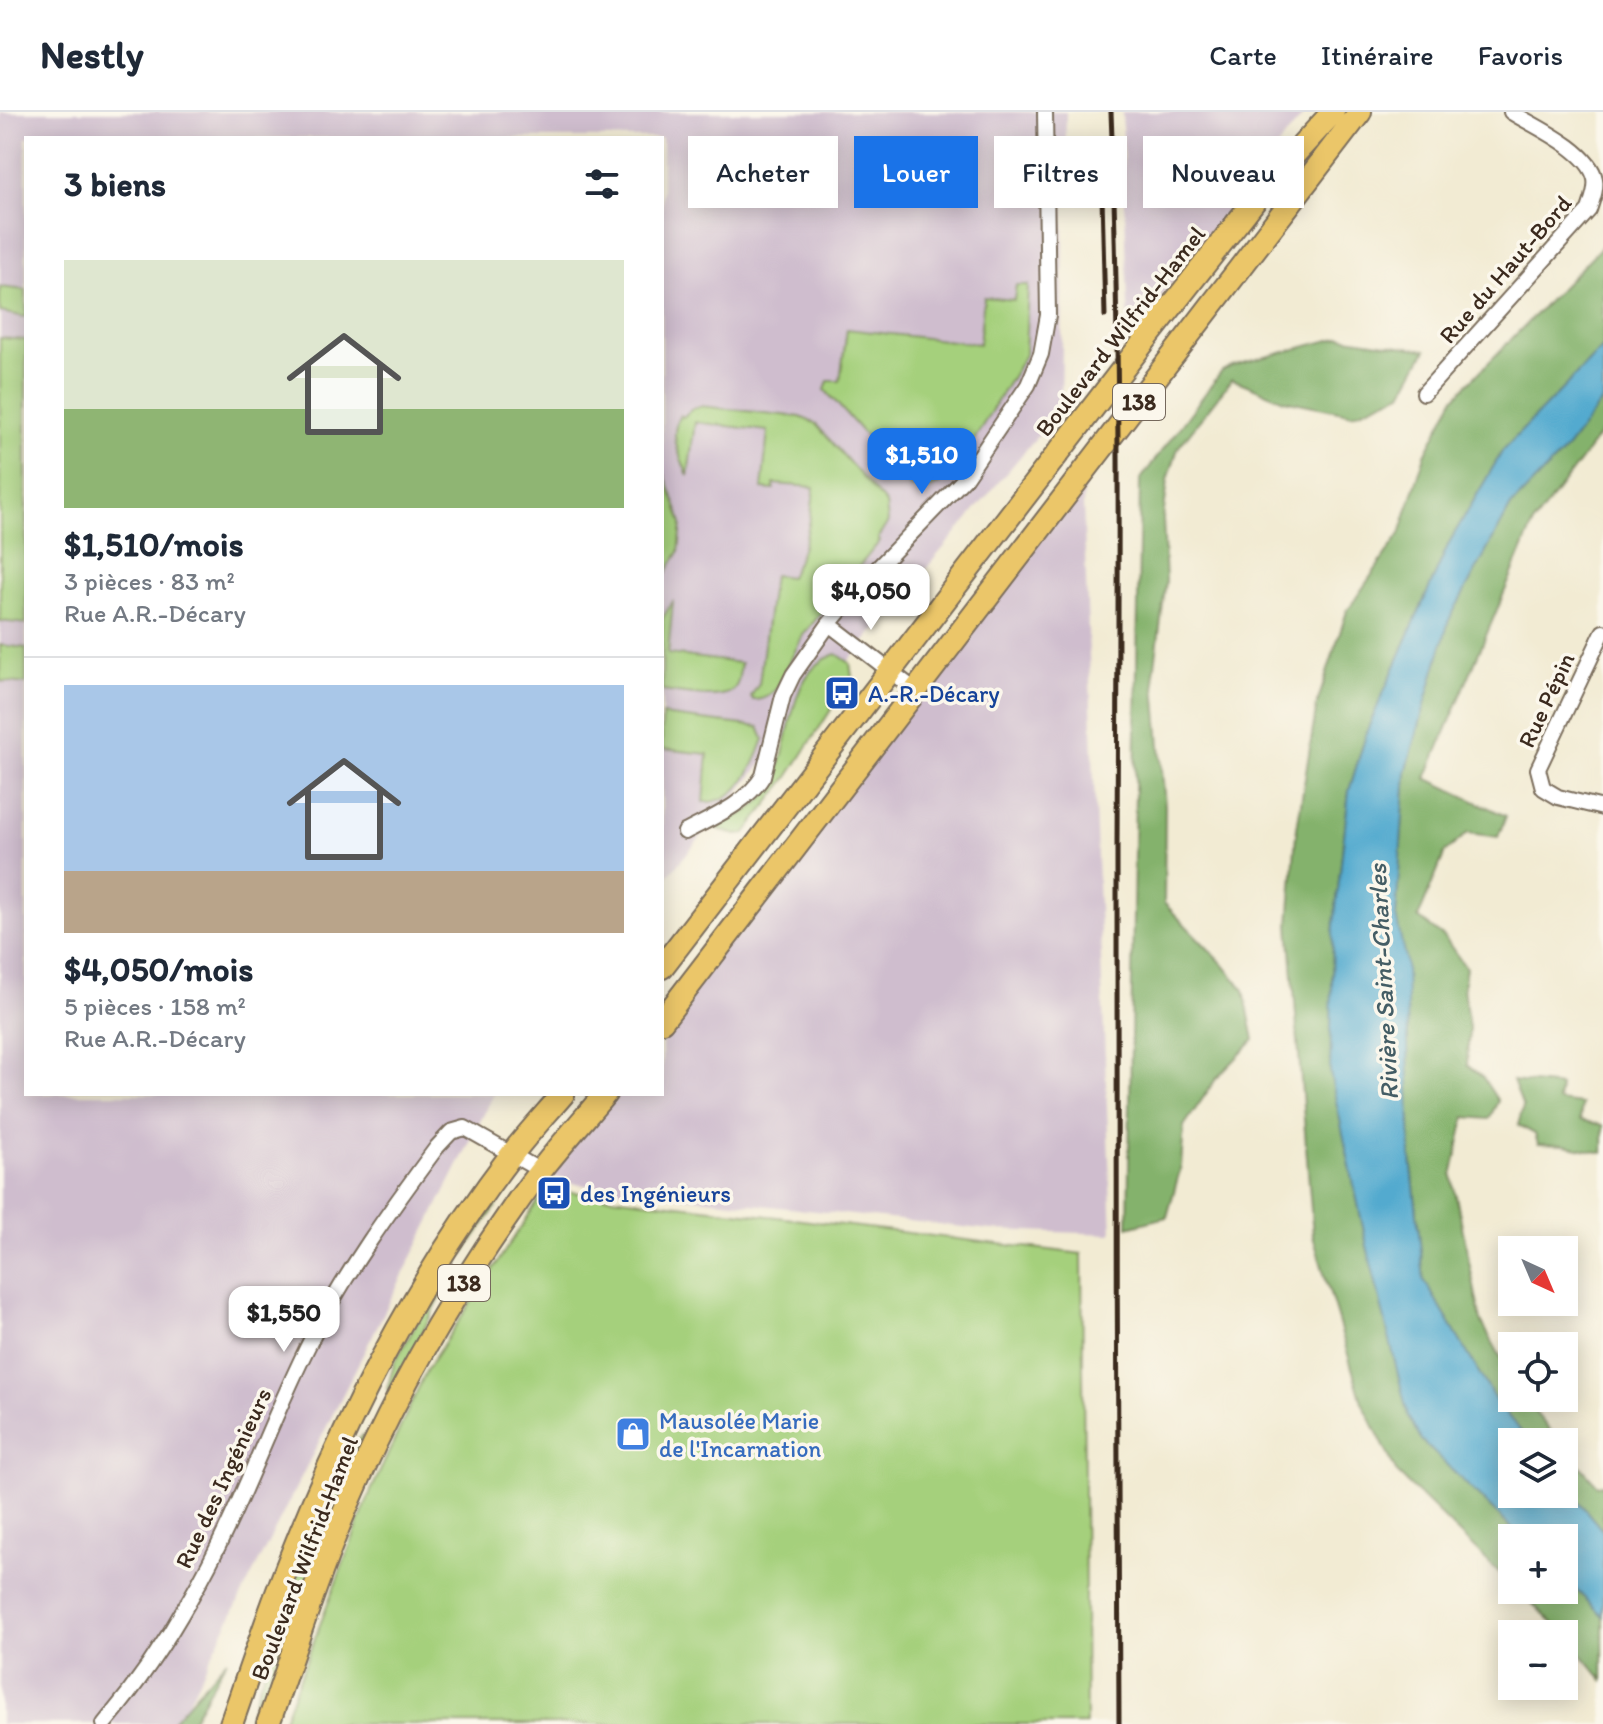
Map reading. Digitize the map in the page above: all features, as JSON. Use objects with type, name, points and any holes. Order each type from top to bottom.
[{"type":"main road","name":"Boulevard Wilfrid-Hamel","points":[[664,964],[1270,181],[1333,112]]},
{"type":"main road","name":"138","points":[[664,1018],[1360,112]]},
{"type":"main road","name":"Boulevard Wilfrid-Hamel","points":[[231,1724],[294,1549],[363,1395],[428,1278],[512,1154],[561,1096]]},
{"type":"main road","name":"Boulevard Wilfrid-Hamel","points":[[268,1724],[345,1509],[378,1436],[454,1298],[515,1206],[603,1096]]},
{"type":"street","points":[[685,832],[738,803],[757,786],[763,776],[783,696],[793,675],[829,624],[868,578],[965,478],[1028,385],[1041,354],[1048,315],[1045,112]]},
{"type":"street","name":"Rue du Haut-Bord","points":[[1424,393],[1589,210],[1595,179],[1590,167],[1575,151],[1511,112]]},
{"type":"street","points":[[829,624],[916,691]]},
{"type":"street","name":"Rue Pépin","points":[[1603,632],[1538,769],[1543,788],[1558,797],[1603,808]]},
{"type":"street","name":"Rue des Ingénieurs","points":[[104,1724],[124,1700],[191,1599],[311,1340],[363,1248],[451,1132],[465,1128],[541,1171]]},
{"type":"shaded area","points":[[0,112],[1066,112],[1066,136],[994,136],[994,208],[1064,208],[1061,408],[664,881],[664,136],[24,136],[24,1096],[493,1096],[177,1724],[0,1724]]},
{"type":"shaded area","points":[[1122,112],[1306,112],[1286,136],[1143,136],[1143,208],[1229,208],[1129,340],[1125,208],[1127,136],[1123,136]]},
{"type":"shaded area","points":[[1086,471],[1083,503],[1112,1234],[991,1230],[596,1187],[571,1183],[541,1171],[603,1096],[664,1096],[664,1018]]},
{"type":"green space","points":[[1603,245],[1603,347],[1503,450],[1449,543],[1368,728],[1349,791],[1333,934],[1331,1073],[1367,1246],[1421,1440],[1508,1524],[1498,1524],[1498,1571],[1397,1473],[1362,1402],[1313,1236],[1289,925],[1296,834],[1317,704],[1347,611],[1400,534],[1425,455],[1454,398]]},
{"type":"green space","points":[[1016,285],[1028,285],[1025,355],[966,453],[938,485],[928,489],[911,487],[825,390],[828,381],[840,381],[847,329],[979,344],[984,297],[1014,300]]},
{"type":"green space","points":[[0,287],[24,290],[24,317],[0,312]]},
{"type":"green space","points":[[1341,337],[1426,350],[1402,393],[1353,414],[1284,400],[1232,379],[1178,448],[1168,480],[1163,519],[1166,581],[1154,673],[1165,806],[1164,903],[1244,990],[1254,1040],[1216,1079],[1184,1126],[1181,1166],[1167,1217],[1128,1227],[1140,480],[1222,371]]},
{"type":"green space","points":[[0,338],[24,340],[24,624],[0,621]]},
{"type":"green space","points":[[1603,400],[1603,430],[1533,524],[1426,778],[1506,816],[1498,837],[1468,833],[1445,852],[1418,918],[1444,937],[1466,968],[1463,988],[1469,1028],[1467,1065],[1483,1078],[1498,1101],[1489,1119],[1465,1117],[1452,1176],[1481,1321],[1498,1352],[1498,1404],[1424,1280],[1411,1158],[1396,916],[1406,772],[1449,620],[1511,506],[1567,448]]},
{"type":"green space","points":[[701,406],[800,417],[815,423],[886,504],[888,522],[878,538],[880,541],[803,635],[777,688],[760,699],[753,700],[751,696],[759,684],[773,575],[790,577],[800,556],[812,511],[814,487],[774,484],[774,490],[762,489],[768,431],[695,422],[688,476],[676,446],[675,430],[680,415],[683,417],[693,408]]},
{"type":"green space","points":[[664,473],[682,523],[679,552],[664,576]]},
{"type":"green space","points":[[673,601],[668,654],[741,663],[734,689],[720,695],[700,696],[664,691],[664,616]]},
{"type":"green space","points":[[0,645],[24,648],[24,684],[0,681]]},
{"type":"green space","points":[[837,654],[850,663],[852,677],[788,777],[745,834],[736,835],[718,829],[717,824],[740,815],[760,801],[772,784],[805,679],[818,664]]},
{"type":"green space","points":[[664,715],[759,727],[764,739],[750,772],[736,790],[727,797],[704,802],[708,754],[664,749]]},
{"type":"green space","points":[[1513,1081],[1560,1086],[1558,1101],[1582,1104],[1580,1120],[1603,1125],[1603,1153],[1564,1145],[1538,1144],[1535,1134],[1518,1125],[1523,1107]]},
{"type":"green space","points":[[507,1187],[459,1260],[411,1355],[389,1391],[395,1361],[446,1273]]},
{"type":"green space","points":[[546,1189],[1082,1254],[1086,1724],[282,1724],[371,1491],[427,1369]]},
{"type":"green space","points":[[1505,1412],[1535,1412],[1548,1428],[1518,1428]]},
{"type":"green space","points":[[362,1435],[366,1440],[258,1724],[246,1724],[303,1559],[352,1447]]},
{"type":"green space","points":[[1578,1463],[1597,1485],[1603,1484],[1603,1531],[1578,1501]]},
{"type":"green space","points":[[1578,1592],[1603,1616],[1603,1680],[1578,1651],[1578,1620],[1549,1620],[1533,1604],[1578,1604]]},
{"type":"green space","points":[[227,1659],[190,1724],[170,1724]]},
{"type":"water","name":"Rivière Saint-Charles","points":[[1603,347],[1603,400],[1567,448],[1511,506],[1449,620],[1406,772],[1396,916],[1406,962],[1411,1158],[1424,1280],[1498,1404],[1498,1412],[1505,1412],[1518,1428],[1498,1428],[1498,1508],[1578,1508],[1578,1501],[1603,1531],[1603,1616],[1578,1592],[1578,1524],[1508,1524],[1421,1440],[1408,1416],[1330,1073],[1333,934],[1349,791],[1368,728],[1449,543],[1503,450]]},
{"type":"railway","points":[[1111,112],[1118,480],[1119,1724]]},
{"type":"railway","points":[[1102,208],[1105,316]]},
{"type":"place","name":"A.-R.-Décary","points":[[842,693]]},
{"type":"place","name":"des Ingénieurs","points":[[554,1193]]},
{"type":"place","name":"Mausolée Marie de l'Incarnation","points":[[633,1434]]}]
